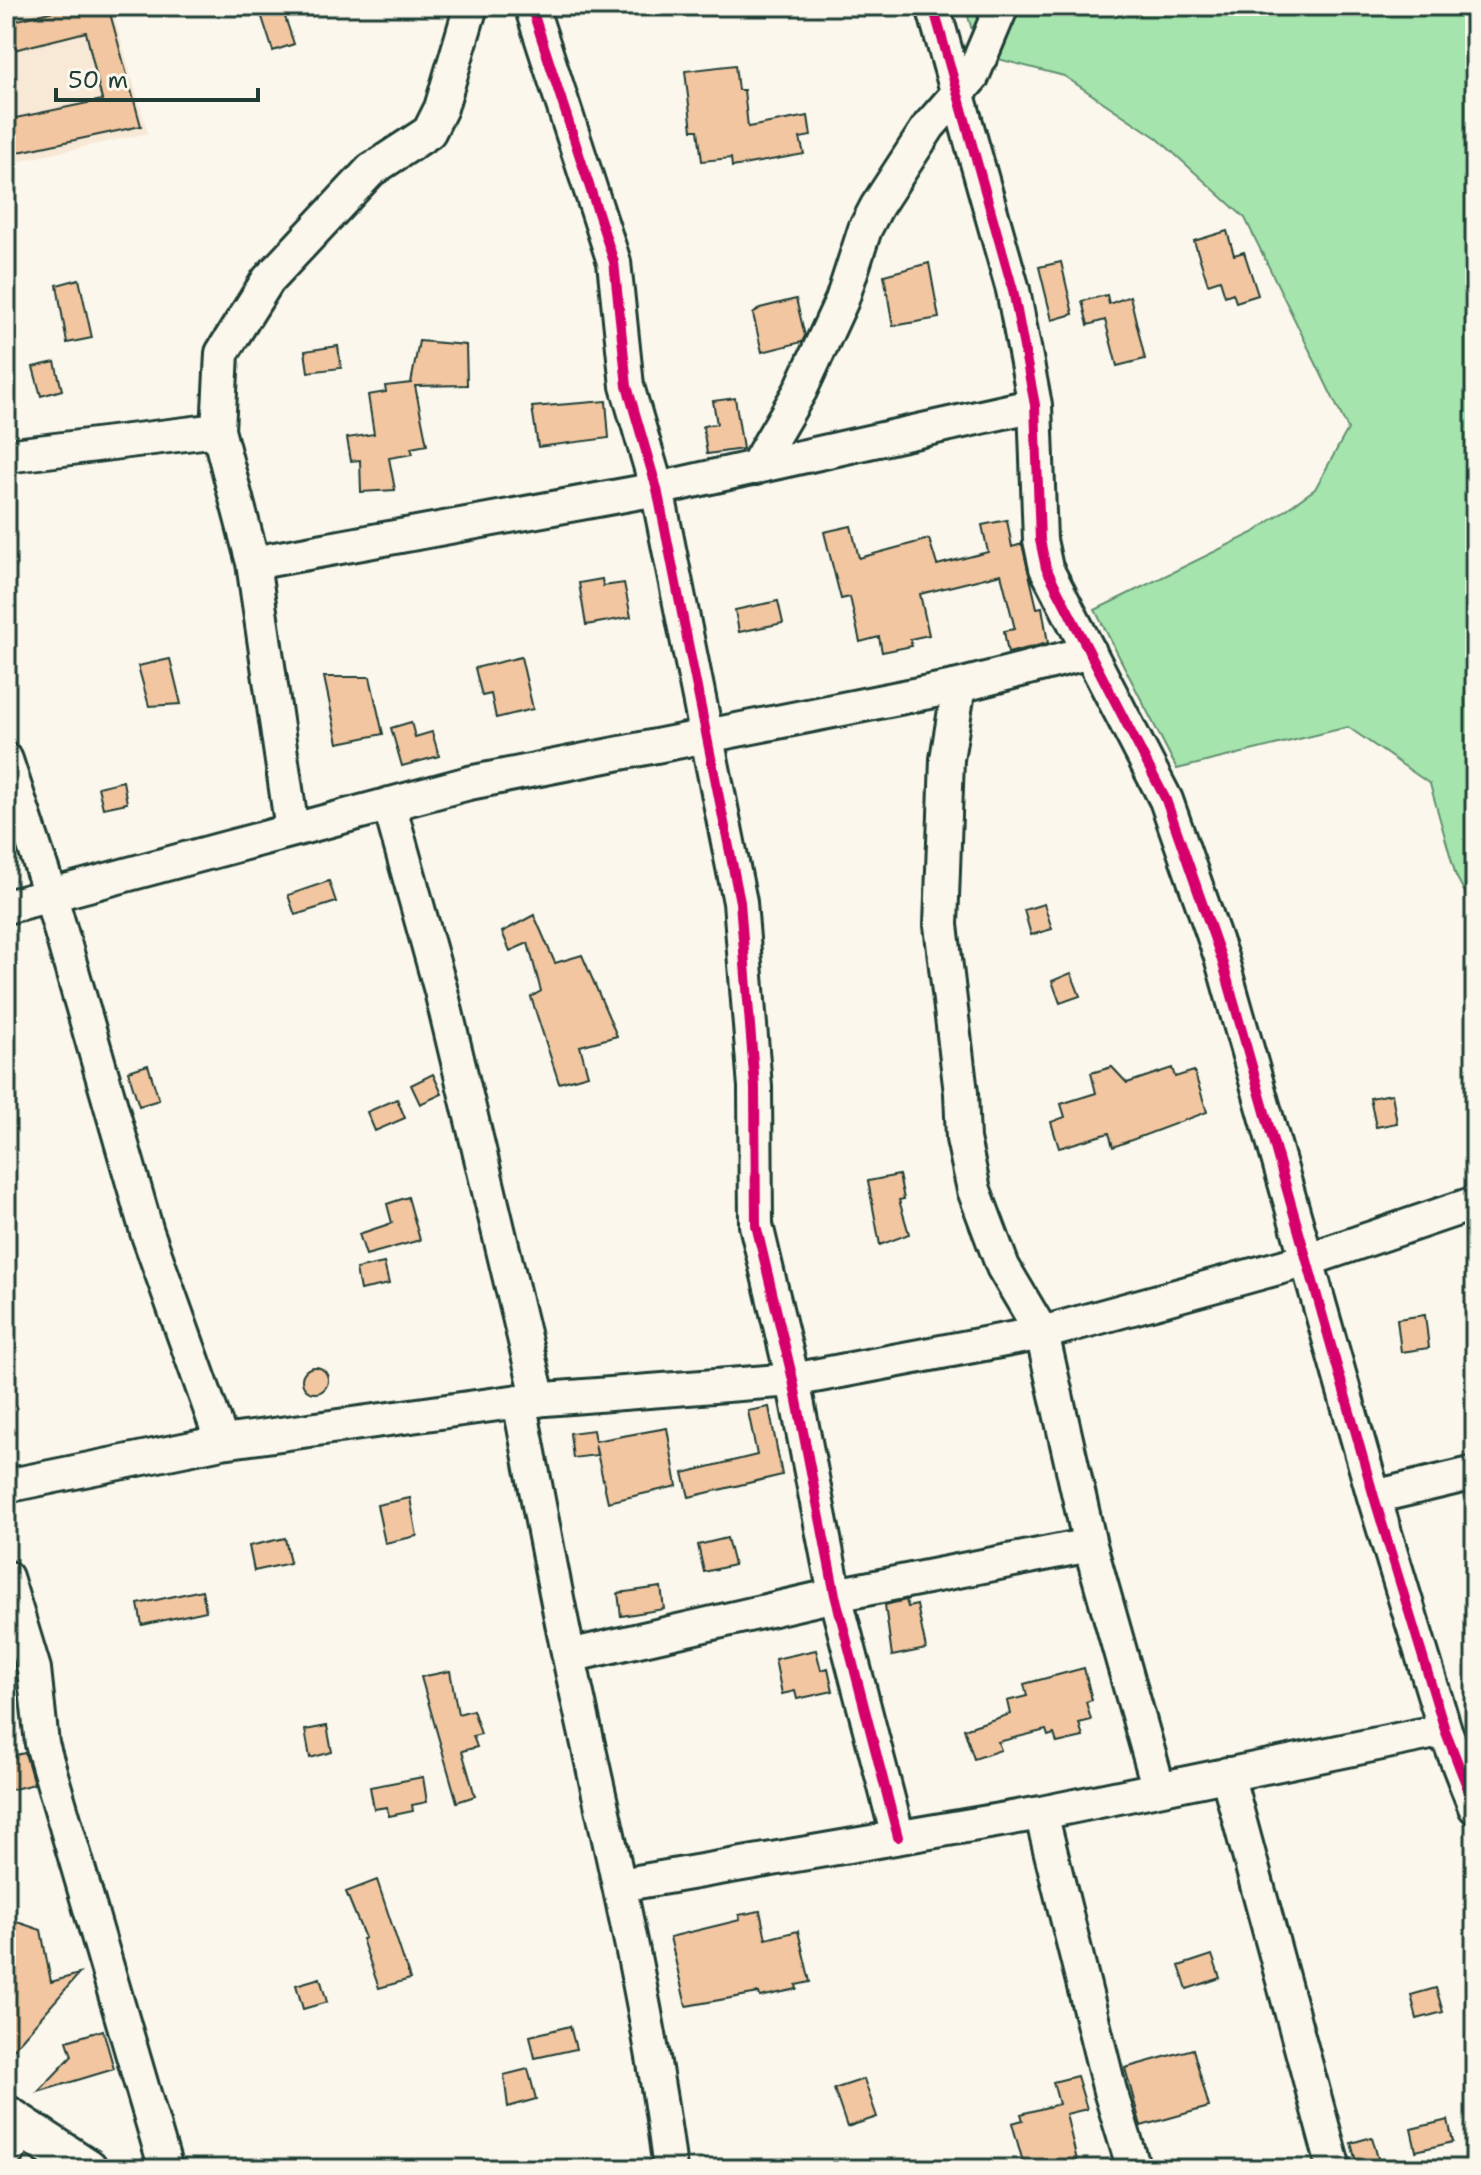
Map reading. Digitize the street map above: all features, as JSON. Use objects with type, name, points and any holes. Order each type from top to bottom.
[{"type":"street","points":[[292,830],[253,563],[218,430],[222,353],[268,280],[371,170],[429,132],[441,108],[471,6]]},
{"type":"street","points":[[531,6],[614,262],[627,386],[657,489],[740,902],[755,1087],[756,1225],[793,1380],[835,1595],[898,1837]]},
{"type":"street","points":[[933,6],[961,93],[1013,290],[1035,405],[1040,540],[1046,568],[1171,814],[1221,957],[1374,1497],[1445,1730],[1472,1787]]},
{"type":"street","points":[[755,468],[812,365],[842,300],[865,229],[877,206],[929,126],[961,93],[984,52],[1002,6]]},
{"type":"street","points":[[253,563],[657,489],[1035,405]]},
{"type":"street","points":[[6,456],[218,430]]},
{"type":"street","points":[[6,907],[469,783],[959,686],[1090,652]]},
{"type":"street","points":[[959,686],[947,759],[941,925],[963,1139],[974,1190],[1003,1267],[1042,1333],[1090,1545],[1158,1786]]},
{"type":"street","points":[[6,760],[51,897],[147,1232],[222,1442]]},
{"type":"street","points":[[389,804],[441,991],[529,1401],[569,1656],[620,1885],[660,2092],[670,2169]]},
{"type":"street","points":[[6,1486],[222,1442],[529,1401],[793,1380],[1042,1333],[1307,1260],[1475,1203]]},
{"type":"street","points":[[1374,1497],[1475,1473]]},
{"type":"street","points":[[569,1656],[835,1595],[1090,1545]]},
{"type":"street","points":[[6,1577],[34,1669],[42,1744],[166,2169]]},
{"type":"street","points":[[620,1885],[1041,1813],[1158,1786],[1445,1730]]},
{"type":"street","points":[[1227,1774],[1334,2169]]},
{"type":"street","points":[[1041,1813],[1110,2091],[1134,2169]]},
{"type":"street","points":[[12,2133],[87,2169]]},
{"type":"shaded area","points":[[6,6],[111,6],[148,133],[6,164]]},
{"type":"green space","points":[[965,6],[1475,6],[1475,911],[1456,876],[1430,784],[1348,727],[1177,769],[1095,610],[1253,533],[1315,489],[1348,429],[1245,218],[1157,138],[1064,76],[979,54]]},
{"type":"building","points":[[73,6],[108,6],[141,126],[9,154],[6,120],[102,100],[86,32],[6,52],[6,23]]},
{"type":"building","points":[[282,8],[294,44],[273,51],[261,14]]},
{"type":"building","points":[[735,65],[738,90],[744,90],[748,127],[808,116],[811,136],[800,138],[804,154],[732,167],[731,158],[702,161],[698,130],[692,130],[685,71]]},
{"type":"building","points":[[1227,231],[1234,255],[1244,252],[1258,295],[1236,302],[1233,293],[1225,296],[1220,280],[1208,284],[1194,241]]},
{"type":"building","points":[[1061,262],[1073,314],[1052,320],[1039,267]]},
{"type":"building","points":[[929,263],[939,318],[893,326],[884,275]]},
{"type":"building","points":[[79,279],[92,338],[67,343],[57,285]]},
{"type":"building","points":[[1107,295],[1109,304],[1130,296],[1145,359],[1117,366],[1105,320],[1088,325],[1082,301]]},
{"type":"building","points":[[796,299],[805,336],[802,342],[762,352],[753,314],[760,308]]},
{"type":"building","points":[[419,341],[466,345],[467,385],[415,386],[427,445],[411,448],[413,454],[389,458],[395,490],[361,492],[360,460],[351,461],[347,438],[374,434],[368,395],[386,392],[385,386],[411,383]]},
{"type":"building","points":[[338,346],[341,368],[308,372],[305,351]]},
{"type":"building","points":[[55,362],[62,390],[41,396],[33,367]]},
{"type":"building","points":[[735,398],[743,449],[707,454],[703,426],[717,424],[713,401]]},
{"type":"building","points":[[606,401],[609,438],[538,447],[532,407]]},
{"type":"building","points":[[1007,520],[1012,547],[1022,544],[1037,608],[1042,607],[1048,643],[1008,653],[1004,631],[1015,629],[1001,574],[920,594],[929,635],[910,639],[912,646],[882,652],[879,637],[860,642],[850,597],[841,599],[824,532],[851,526],[859,558],[929,539],[937,565],[988,552],[982,525]]},
{"type":"building","points":[[602,579],[603,586],[624,583],[631,617],[586,625],[579,583]]},
{"type":"building","points":[[778,601],[783,623],[739,632],[735,610]]},
{"type":"building","points":[[521,657],[533,709],[496,718],[491,694],[482,696],[475,668]]},
{"type":"building","points":[[170,659],[181,704],[149,706],[138,666]]},
{"type":"building","points":[[324,677],[370,677],[383,734],[338,743]]},
{"type":"building","points":[[411,722],[415,737],[432,732],[439,756],[402,766],[391,728]]},
{"type":"building","points":[[123,781],[127,803],[103,808],[98,787]]},
{"type":"building","points":[[329,881],[336,902],[295,915],[288,895]]},
{"type":"building","points":[[1044,904],[1052,929],[1031,935],[1024,910]]},
{"type":"building","points":[[534,915],[555,963],[582,955],[617,1036],[580,1046],[588,1075],[559,1083],[531,997],[541,991],[528,943],[510,951],[502,932]]},
{"type":"building","points":[[1071,973],[1080,996],[1060,1003],[1052,981]]},
{"type":"building","points":[[148,1065],[159,1100],[139,1106],[128,1071]]},
{"type":"building","points":[[1112,1067],[1127,1083],[1172,1068],[1175,1077],[1194,1071],[1207,1112],[1113,1147],[1109,1133],[1059,1148],[1051,1122],[1065,1117],[1061,1104],[1096,1093],[1091,1073]]},
{"type":"building","points":[[433,1074],[442,1094],[420,1104],[411,1085]]},
{"type":"building","points":[[1392,1094],[1397,1123],[1376,1127],[1370,1098]]},
{"type":"building","points":[[397,1099],[405,1118],[375,1131],[367,1112]]},
{"type":"building","points":[[899,1175],[904,1199],[899,1200],[909,1234],[880,1245],[868,1181]]},
{"type":"building","points":[[408,1197],[420,1240],[366,1255],[359,1234],[392,1223],[387,1204]]},
{"type":"building","points":[[384,1263],[389,1284],[360,1290],[356,1269]]},
{"type":"building","points":[[1425,1315],[1429,1348],[1401,1352],[1397,1319]]},
{"type":"building","points":[[315,1367],[324,1371],[328,1380],[324,1389],[315,1393],[306,1389],[302,1380],[306,1371]]},
{"type":"building","points":[[769,1407],[782,1475],[689,1497],[683,1473],[757,1455],[748,1411]]},
{"type":"building","points":[[667,1428],[677,1486],[608,1502],[595,1444],[597,1455],[573,1458],[570,1433],[593,1430],[595,1441]]},
{"type":"building","points":[[410,1498],[417,1536],[385,1543],[377,1505]]},
{"type":"building","points":[[285,1538],[290,1563],[254,1571],[249,1546]]},
{"type":"building","points":[[727,1538],[734,1565],[704,1572],[698,1545]]},
{"type":"building","points":[[661,1587],[664,1609],[621,1616],[618,1593]]},
{"type":"building","points":[[202,1590],[206,1611],[142,1625],[138,1604]]},
{"type":"building","points":[[906,1600],[908,1607],[917,1605],[926,1649],[892,1656],[885,1605]]},
{"type":"building","points":[[816,1650],[821,1670],[828,1668],[833,1691],[797,1699],[795,1691],[782,1694],[775,1659]]},
{"type":"building","points":[[1084,1668],[1092,1700],[1086,1702],[1091,1720],[1079,1723],[1083,1737],[1057,1743],[1054,1734],[1048,1736],[1046,1730],[998,1742],[1001,1750],[974,1759],[964,1729],[1010,1714],[1007,1701],[1027,1696],[1024,1684]]},
{"type":"building","points":[[450,1671],[458,1714],[473,1710],[481,1734],[473,1736],[477,1747],[462,1751],[475,1796],[457,1802],[421,1677]]},
{"type":"building","points":[[327,1726],[332,1752],[310,1758],[305,1730]]},
{"type":"building","points":[[25,1753],[34,1784],[6,1791],[6,1757]]},
{"type":"building","points":[[423,1777],[427,1802],[412,1805],[413,1811],[389,1816],[387,1807],[374,1809],[370,1787]]},
{"type":"building","points":[[377,1880],[410,1979],[379,1988],[362,1939],[365,1938],[346,1892]]},
{"type":"building","points":[[760,1911],[766,1939],[798,1931],[810,1982],[796,1985],[797,1989],[760,1997],[759,1993],[686,2006],[670,1937],[740,1920],[739,1915]]},
{"type":"building","points":[[11,1920],[41,1930],[51,1982],[79,1974],[6,2057],[6,1935]]},
{"type":"building","points":[[1212,1955],[1220,1978],[1187,1989],[1179,1966]]},
{"type":"building","points":[[320,1978],[327,2002],[303,2009],[296,1985]]},
{"type":"building","points":[[1436,1988],[1443,2012],[1417,2019],[1411,1995]]},
{"type":"building","points":[[570,2026],[576,2049],[535,2058],[530,2036]]},
{"type":"building","points":[[103,2030],[114,2069],[38,2092],[72,2056],[67,2041]]},
{"type":"building","points":[[1193,2049],[1209,2107],[1141,2126],[1125,2068]]},
{"type":"building","points":[[528,2069],[536,2099],[508,2107],[504,2075]]},
{"type":"building","points":[[1077,2076],[1087,2109],[1066,2114],[1079,2169],[1025,2169],[1012,2123],[1023,2120],[1021,2114],[1059,2104],[1053,2082]]},
{"type":"building","points":[[864,2079],[877,2117],[847,2127],[834,2089]]},
{"type":"building","points":[[1448,2120],[1453,2142],[1416,2151],[1411,2129]]},
{"type":"building","points":[[1372,2137],[1381,2169],[1358,2169],[1351,2143]]},
{"type":"cycle path","points":[[531,6],[614,262],[627,386],[657,489],[740,902],[755,1087],[756,1225],[793,1380],[835,1595],[898,1837]]},
{"type":"cycle path","points":[[933,6],[1013,290],[1035,405],[1040,540],[1046,568],[1166,800],[1221,957],[1374,1497],[1445,1730],[1475,1807]]}]
